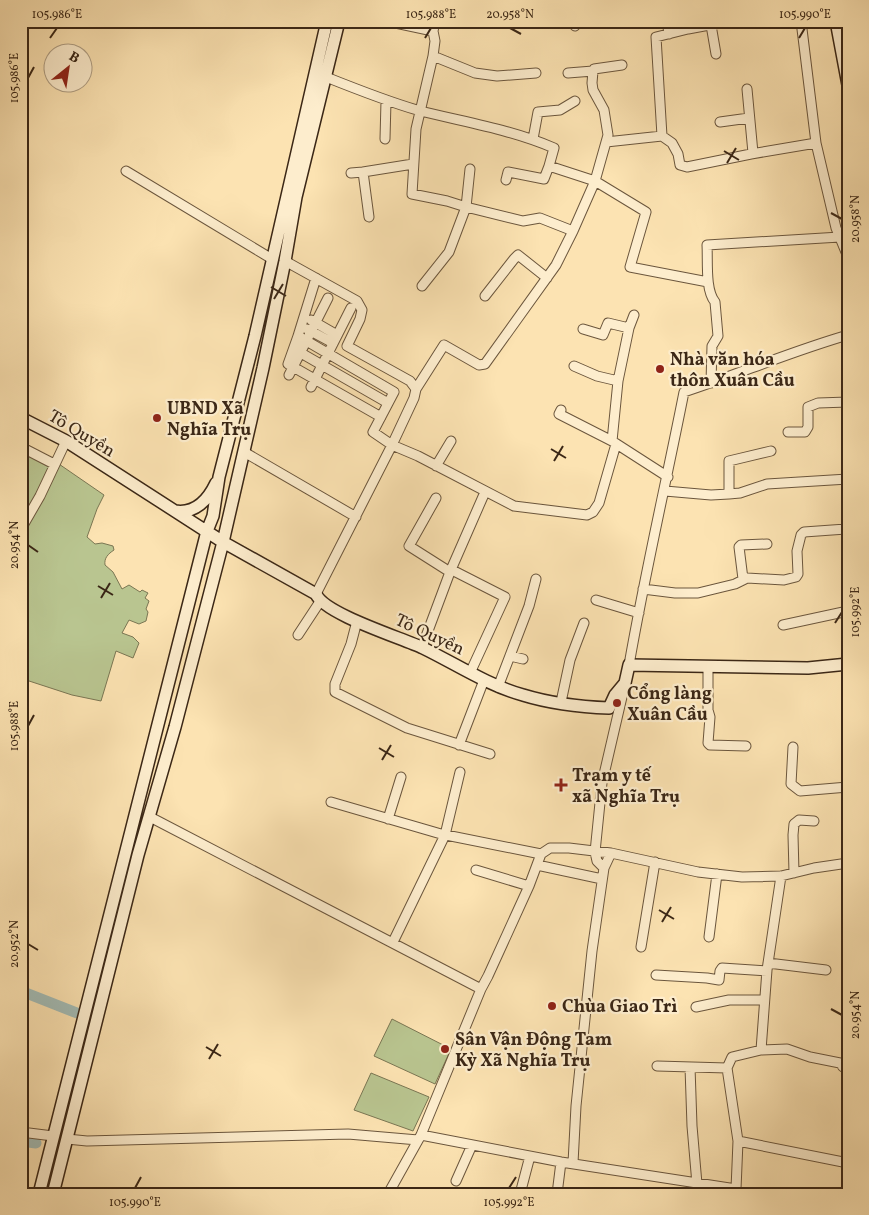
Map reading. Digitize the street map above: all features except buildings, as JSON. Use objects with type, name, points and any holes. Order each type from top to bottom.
[{"type":"street","points":[[53,1194],[138,855],[150,817],[223,542],[285,261],[320,77],[327,21]]},
{"type":"street","points":[[39,1194],[136,810],[213,516],[219,477],[272,256],[320,77],[338,21]]},
{"type":"street","points":[[386,21],[434,26],[433,56],[419,110],[416,130],[412,194],[523,221],[540,218],[573,231]]},
{"type":"street","points":[[668,21],[669,34]]},
{"type":"street","points":[[662,136],[656,37],[731,21]]},
{"type":"street","points":[[801,21],[816,143],[836,228],[848,257]]},
{"type":"street","points":[[836,21],[848,85]]},
{"type":"street","points":[[711,25],[716,54]]},
{"type":"street","points":[[433,56],[475,73],[497,76],[536,73]]},
{"type":"street","points":[[568,73],[593,71],[599,67],[622,65]]},
{"type":"street","points":[[298,635],[392,445],[414,398],[416,389],[444,345],[479,366],[485,364],[548,278],[560,257],[594,181],[606,142],[607,126],[604,110],[593,90],[593,71]]},
{"type":"street","points":[[320,77],[386,101],[533,139],[554,148],[544,179],[508,172],[506,180]]},
{"type":"street","points":[[747,89],[753,153]]},
{"type":"street","points":[[385,139],[386,101]]},
{"type":"street","points":[[533,139],[538,112],[560,110],[574,101]]},
{"type":"street","points":[[720,122],[749,118]]},
{"type":"street","points":[[606,142],[662,136],[672,143],[678,154],[680,165],[683,167],[816,143]]},
{"type":"street","points":[[351,173],[414,164]]},
{"type":"street","points":[[549,166],[594,181],[646,212],[630,266],[708,282]]},
{"type":"street","points":[[422,286],[449,252],[466,207],[470,169]]},
{"type":"street","points":[[126,171],[272,256],[285,261],[357,301],[362,310],[360,319],[347,346],[344,363],[328,387]]},
{"type":"street","points":[[363,172],[369,217]]},
{"type":"street","points":[[711,383],[712,346],[718,336],[715,302],[712,298],[708,282],[707,245],[840,237]]},
{"type":"street","points":[[485,296],[518,255],[548,278]]},
{"type":"street","points":[[316,278],[301,326],[302,338],[297,351],[288,364],[314,383],[328,387],[348,397],[381,417]]},
{"type":"street","points":[[302,338],[311,332],[328,298]]},
{"type":"street","points":[[314,383],[350,308]]},
{"type":"street","points":[[302,338],[394,392],[373,432],[392,445],[514,506],[587,515],[599,503],[614,442],[618,381],[629,328],[634,315]]},
{"type":"street","points":[[304,316],[337,335]]},
{"type":"street","points":[[583,329],[603,335],[608,323],[629,328]]},
{"type":"street","points":[[301,326],[333,343]]},
{"type":"street","points":[[604,868],[597,861],[595,852],[602,782],[615,695],[625,684],[684,392],[805,348],[848,335]]},
{"type":"street","points":[[347,346],[410,382],[416,389]]},
{"type":"street","points":[[297,351],[388,403]]},
{"type":"street","points":[[289,375],[293,366]]},
{"type":"street","points":[[574,366],[597,376],[618,381]]},
{"type":"street","points":[[348,397],[362,373]]},
{"type":"street","points":[[365,407],[379,382]]},
{"type":"street","points":[[788,432],[805,432],[808,427],[808,408],[818,403],[848,402]]},
{"type":"street","points":[[561,410],[559,414],[614,442],[668,477]]},
{"type":"street","name":"Tô Quyền","points":[[21,418],[66,441],[223,542],[357,621],[422,647],[498,687],[524,696],[614,709]]},
{"type":"street","points":[[21,528],[40,496],[66,441]]},
{"type":"street","points":[[436,466],[452,441]]},
{"type":"street","points":[[21,447],[54,464]]},
{"type":"street","points":[[226,448],[244,452],[356,516]]},
{"type":"street","points":[[729,494],[729,461],[771,451]]},
{"type":"street","points":[[172,510],[188,511],[201,504],[211,493],[219,477]]},
{"type":"street","points":[[665,491],[711,495],[729,494],[740,493],[767,484],[848,479]]},
{"type":"street","points":[[422,647],[451,571],[485,492]]},
{"type":"street","points":[[436,498],[408,549],[505,597],[470,673]]},
{"type":"street","points":[[643,589],[674,593],[698,593],[719,586],[735,584],[743,579],[752,577],[784,580],[796,577],[798,574],[798,551],[801,535],[804,532],[847,529],[848,509]]},
{"type":"street","points":[[743,579],[739,547],[741,545],[767,544]]},
{"type":"street","points":[[498,687],[536,579]]},
{"type":"street","points":[[596,600],[639,613]]},
{"type":"street","points":[[783,625],[848,611]]},
{"type":"street","points":[[357,621],[351,644],[335,684],[335,692],[407,728],[490,754]]},
{"type":"street","points":[[562,702],[568,667],[584,623]]},
{"type":"street","points":[[510,656],[523,659]]},
{"type":"street","points":[[629,665],[808,668],[848,664]]},
{"type":"street","points":[[708,667],[708,710],[710,717],[708,743],[710,745],[746,746]]},
{"type":"street","points":[[459,745],[484,680]]},
{"type":"street","points":[[794,747],[792,784],[800,791],[848,787]]},
{"type":"street","points":[[393,942],[445,835],[460,772]]},
{"type":"street","points":[[388,819],[401,777]]},
{"type":"street","points":[[331,802],[445,835],[541,854]]},
{"type":"street","points":[[136,810],[481,989]]},
{"type":"street","points":[[794,873],[794,824],[799,820],[814,821]]},
{"type":"street","points":[[388,1194],[420,1138],[481,989],[529,886],[541,854],[550,848],[559,847],[611,853],[717,874],[742,877],[781,876],[848,863]]},
{"type":"street","points":[[573,1163],[576,1106],[592,951],[604,868],[611,853]]},
{"type":"street","points":[[641,947],[655,862]]},
{"type":"street","points":[[537,865],[602,879]]},
{"type":"street","points":[[476,870],[529,886]]},
{"type":"street","points":[[709,937],[717,874]]},
{"type":"street","points":[[760,1050],[767,967],[781,876]]},
{"type":"street","points":[[656,974],[719,980],[722,968],[767,967],[826,970]]},
{"type":"street","points":[[696,1007],[729,1000],[764,1000]]},
{"type":"street","points":[[21,1132],[96,1141],[348,1134],[420,1138],[472,1144],[561,1162],[736,1189],[738,1141],[727,1068],[732,1057],[760,1050],[787,1049],[810,1057],[840,1063],[843,1067],[848,1068]]},
{"type":"street","points":[[658,1066],[727,1068]]},
{"type":"street","points":[[690,1067],[697,1184]]},
{"type":"street","points":[[738,1141],[848,1163]]},
{"type":"street","points":[[456,1181],[472,1144]]},
{"type":"street","points":[[520,1194],[530,1156]]},
{"type":"street","points":[[557,1194],[561,1162]]},
{"type":"green space","points":[[21,444],[56,462],[104,495],[87,537],[95,544],[102,543],[113,546],[114,550],[107,556],[105,565],[113,572],[122,589],[129,585],[140,592],[142,590],[148,593],[145,598],[149,601],[146,609],[148,612],[146,621],[139,624],[129,620],[122,633],[133,637],[139,643],[133,658],[116,651],[101,701],[72,695],[23,679],[21,682]]},
{"type":"green space","points":[[392,1019],[451,1049],[435,1084],[374,1056]]},
{"type":"green space","points":[[371,1073],[429,1097],[413,1131],[354,1110]]},
{"type":"waterway","points":[[21,991],[77,1013]]},
{"type":"waterway","points":[[21,1141],[36,1143]]},
{"type":"place","name":"Nhà văn hóa thôn Xuân Cầu","points":[[660,369]]},
{"type":"place","name":"UBND Xã Nghĩa Trụ","points":[[157,418]]},
{"type":"place","name":"Cổng làng Xuân Cầu","points":[[617,703]]},
{"type":"place","name":"Trạm y tế xã Nghĩa Trụ","points":[[561,785]]},
{"type":"place","name":"Chùa Giao Trì","points":[[552,1006]]},
{"type":"place","name":"Sân Vận Động Tam Kỳ Xã Nghĩa Trụ","points":[[445,1049]]}]
